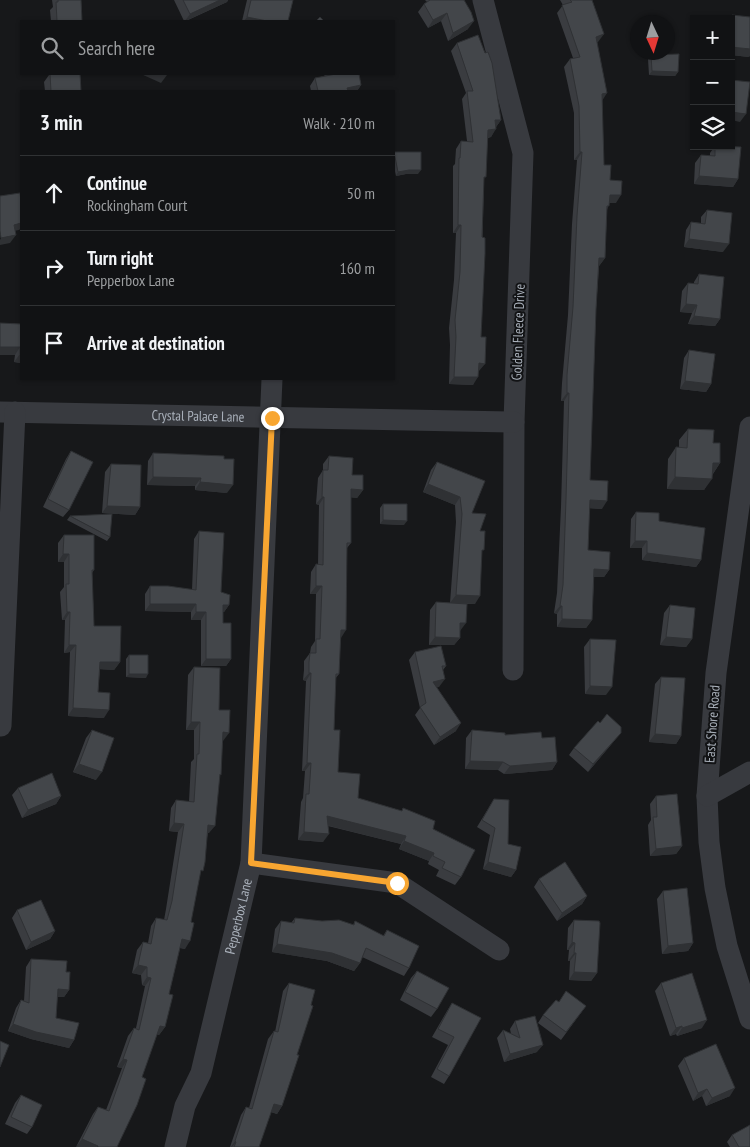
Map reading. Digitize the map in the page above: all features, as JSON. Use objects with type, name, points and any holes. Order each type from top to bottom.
[{"type":"street","name":"Golden Fleece Drive","points":[[483,0],[523,153],[514,422],[513,670]]},
{"type":"street","name":"Pepperbox Lane","points":[[175,1147],[185,1106],[201,1072],[251,863],[272,418],[272,380]]},
{"type":"street","name":"Crystal Palace Lane","points":[[7,412],[514,422]]},
{"type":"street","points":[[1,726],[7,412]]},
{"type":"street","name":"East Shore Road","points":[[749,1014],[727,946],[715,888],[707,796],[716,673],[750,427]]},
{"type":"street","points":[[707,796],[750,772]]},
{"type":"street","points":[[251,863],[397,883],[499,950]]},
{"type":"building","points":[[58,0],[81,0],[82,20],[57,20],[56,2]]},
{"type":"building","points":[[183,0],[220,0],[190,14]]},
{"type":"building","points":[[251,0],[293,0],[288,20],[262,20],[247,17]]},
{"type":"building","points":[[430,0],[464,0],[474,21],[453,33],[447,13],[433,20],[424,4]]},
{"type":"building","points":[[570,0],[592,0],[604,34],[596,37],[607,93],[602,94],[604,165],[611,165],[610,180],[622,181],[621,195],[610,195],[609,206],[607,206],[605,258],[599,258],[590,480],[608,481],[607,501],[590,500],[588,550],[610,552],[609,570],[594,569],[592,620],[562,619],[562,606],[560,606],[563,585],[566,499],[569,393],[567,393],[567,375],[582,152],[580,152],[579,106],[570,59],[580,57],[562,5],[572,2]]},
{"type":"building","points":[[735,15],[750,17],[750,49],[735,47]]},
{"type":"building","points":[[478,35],[485,53],[488,52],[492,63],[501,120],[495,120],[496,129],[488,130],[486,177],[484,177],[482,237],[485,238],[485,254],[481,337],[486,337],[485,364],[479,363],[478,377],[454,377],[455,320],[460,272],[461,225],[458,225],[459,158],[461,141],[473,142],[467,91],[473,91],[457,43]]},
{"type":"building","points":[[675,54],[679,54],[678,72],[652,71],[651,60],[675,60]]},
{"type":"building","points":[[50,75],[80,75],[81,90],[51,90]]},
{"type":"building","points":[[331,75],[359,75],[361,85],[347,88],[348,90],[318,90],[315,78]]},
{"type":"building","points":[[735,80],[750,82],[746,114],[735,113]]},
{"type":"building","points":[[735,147],[741,147],[738,179],[699,176],[701,155],[715,156],[715,150],[735,150]]},
{"type":"building","points":[[395,152],[421,152],[421,170],[398,172]]},
{"type":"building","points":[[20,193],[20,223],[14,225],[16,235],[1,238],[0,196]]},
{"type":"building","points":[[707,210],[732,213],[729,244],[689,239],[691,222],[705,224]]},
{"type":"building","points":[[699,274],[724,277],[720,319],[694,316],[697,305],[686,304],[688,283],[698,284]]},
{"type":"building","points":[[0,323],[20,324],[20,347],[0,347]]},
{"type":"building","points":[[689,350],[715,354],[711,384],[685,381]]},
{"type":"building","points":[[688,429],[714,430],[713,443],[720,443],[720,463],[713,463],[712,479],[675,477],[676,447],[687,448]]},
{"type":"building","points":[[71,451],[93,462],[69,510],[48,499]]},
{"type":"building","points":[[153,453],[224,456],[224,459],[234,459],[233,485],[200,482],[201,478],[153,477]]},
{"type":"building","points":[[329,456],[353,458],[352,475],[363,475],[363,490],[351,489],[351,543],[347,543],[346,630],[341,630],[339,674],[336,674],[334,730],[340,730],[338,772],[360,774],[358,798],[402,811],[403,808],[435,821],[433,829],[475,850],[461,877],[442,868],[445,862],[433,856],[434,853],[404,841],[406,836],[327,816],[329,834],[304,832],[306,794],[309,794],[311,763],[307,763],[311,673],[309,673],[309,662],[310,653],[316,653],[316,639],[320,639],[322,586],[316,586],[316,564],[323,565],[323,470],[328,470]]},
{"type":"building","points":[[437,462],[485,481],[472,513],[486,514],[480,531],[485,531],[484,550],[482,550],[480,596],[456,595],[462,514],[460,497],[428,484]]},
{"type":"building","points":[[111,464],[141,465],[140,507],[107,506]]},
{"type":"building","points":[[383,504],[407,504],[407,521],[383,520]]},
{"type":"building","points":[[636,512],[659,513],[659,521],[705,528],[701,560],[647,553],[647,541],[635,541]]},
{"type":"building","points":[[112,514],[110,537],[70,516]]},
{"type":"building","points":[[199,531],[224,533],[221,592],[230,595],[229,605],[223,605],[223,623],[231,623],[231,659],[206,659],[206,612],[196,612],[196,604],[150,604],[150,586],[168,586],[196,590]]},
{"type":"building","points":[[64,535],[94,535],[94,570],[92,570],[94,626],[121,626],[120,662],[100,662],[98,692],[110,693],[109,710],[73,708],[76,645],[69,645],[70,612],[67,612],[66,584],[69,584],[69,554],[63,554]]},
{"type":"building","points":[[436,602],[467,604],[466,623],[460,623],[460,638],[435,637]]},
{"type":"building","points":[[670,605],[695,608],[692,639],[666,637]]},
{"type":"building","points":[[590,639],[616,640],[612,687],[590,686]]},
{"type":"building","points":[[441,646],[446,666],[442,666],[445,679],[433,682],[461,723],[440,737],[420,707],[426,703],[415,652]]},
{"type":"building","points":[[129,655],[148,655],[148,674],[129,674]]},
{"type":"building","points":[[194,667],[220,668],[219,710],[230,710],[229,733],[223,732],[221,775],[215,826],[208,825],[205,862],[203,871],[201,870],[191,922],[194,923],[190,941],[182,939],[169,994],[173,995],[165,1027],[160,1026],[142,1077],[146,1079],[137,1105],[117,1147],[98,1147],[82,1139],[98,1107],[109,1111],[127,1060],[123,1059],[134,1028],[139,1030],[151,978],[147,977],[147,967],[138,965],[143,942],[151,944],[156,918],[167,920],[172,901],[184,824],[174,823],[176,800],[194,802],[200,722],[191,722]]},
{"type":"building","points":[[661,677],[685,678],[681,736],[655,734]]},
{"type":"building","points":[[607,714],[621,727],[621,733],[593,764],[574,748],[598,721],[600,723]]},
{"type":"building","points":[[92,730],[114,738],[102,772],[79,764]]},
{"type":"building","points":[[472,730],[505,733],[505,735],[541,732],[542,738],[555,737],[557,762],[510,766],[503,762],[470,761]]},
{"type":"building","points":[[52,773],[61,796],[28,810],[18,788]]},
{"type":"building","points":[[677,794],[682,846],[656,849],[653,817],[657,817],[656,796]]},
{"type":"building","points":[[494,799],[509,800],[508,844],[521,847],[516,870],[488,862],[495,828],[482,820]]},
{"type":"building","points":[[565,862],[587,896],[562,913],[539,879]]},
{"type":"building","points":[[687,888],[693,943],[668,946],[663,891]]},
{"type":"building","points":[[41,900],[55,931],[31,942],[17,910]]},
{"type":"building","points":[[295,918],[322,921],[339,920],[354,925],[355,921],[384,936],[387,930],[419,946],[409,968],[366,948],[360,963],[332,953],[277,944],[281,921],[294,923]]},
{"type":"building","points":[[574,920],[599,921],[600,923],[597,973],[574,972],[576,953],[574,953],[575,943],[572,942]]},
{"type":"building","points":[[31,959],[67,961],[66,972],[70,972],[69,990],[58,989],[56,1018],[79,1023],[74,1040],[36,1032],[13,1024],[21,1000],[29,1003]]},
{"type":"building","points":[[417,971],[449,988],[437,1009],[405,992]]},
{"type":"building","points":[[692,973],[707,1020],[676,1028],[661,983]]},
{"type":"building","points":[[289,983],[315,990],[311,1005],[313,1006],[282,1106],[274,1104],[259,1147],[234,1147],[246,1107],[252,1109],[274,1031],[278,1032]]},
{"type":"building","points":[[566,991],[586,1006],[566,1032],[543,1015],[556,1000],[559,1002]]},
{"type":"building","points":[[452,1003],[481,1018],[449,1076],[437,1069],[454,1037],[438,1029]]},
{"type":"building","points":[[535,1016],[543,1045],[510,1054],[503,1030],[520,1038],[515,1021]]},
{"type":"building","points":[[0,1041],[9,1045],[0,1067]]},
{"type":"building","points":[[716,1044],[735,1088],[712,1098],[707,1089],[698,1093],[684,1058]]},
{"type":"building","points":[[21,1095],[42,1105],[32,1127],[11,1117]]},
{"type":"building","points":[[750,1125],[750,1147],[739,1147],[732,1135]]},
{"type":"route","points":[[272,418],[251,863],[397,883]]}]
